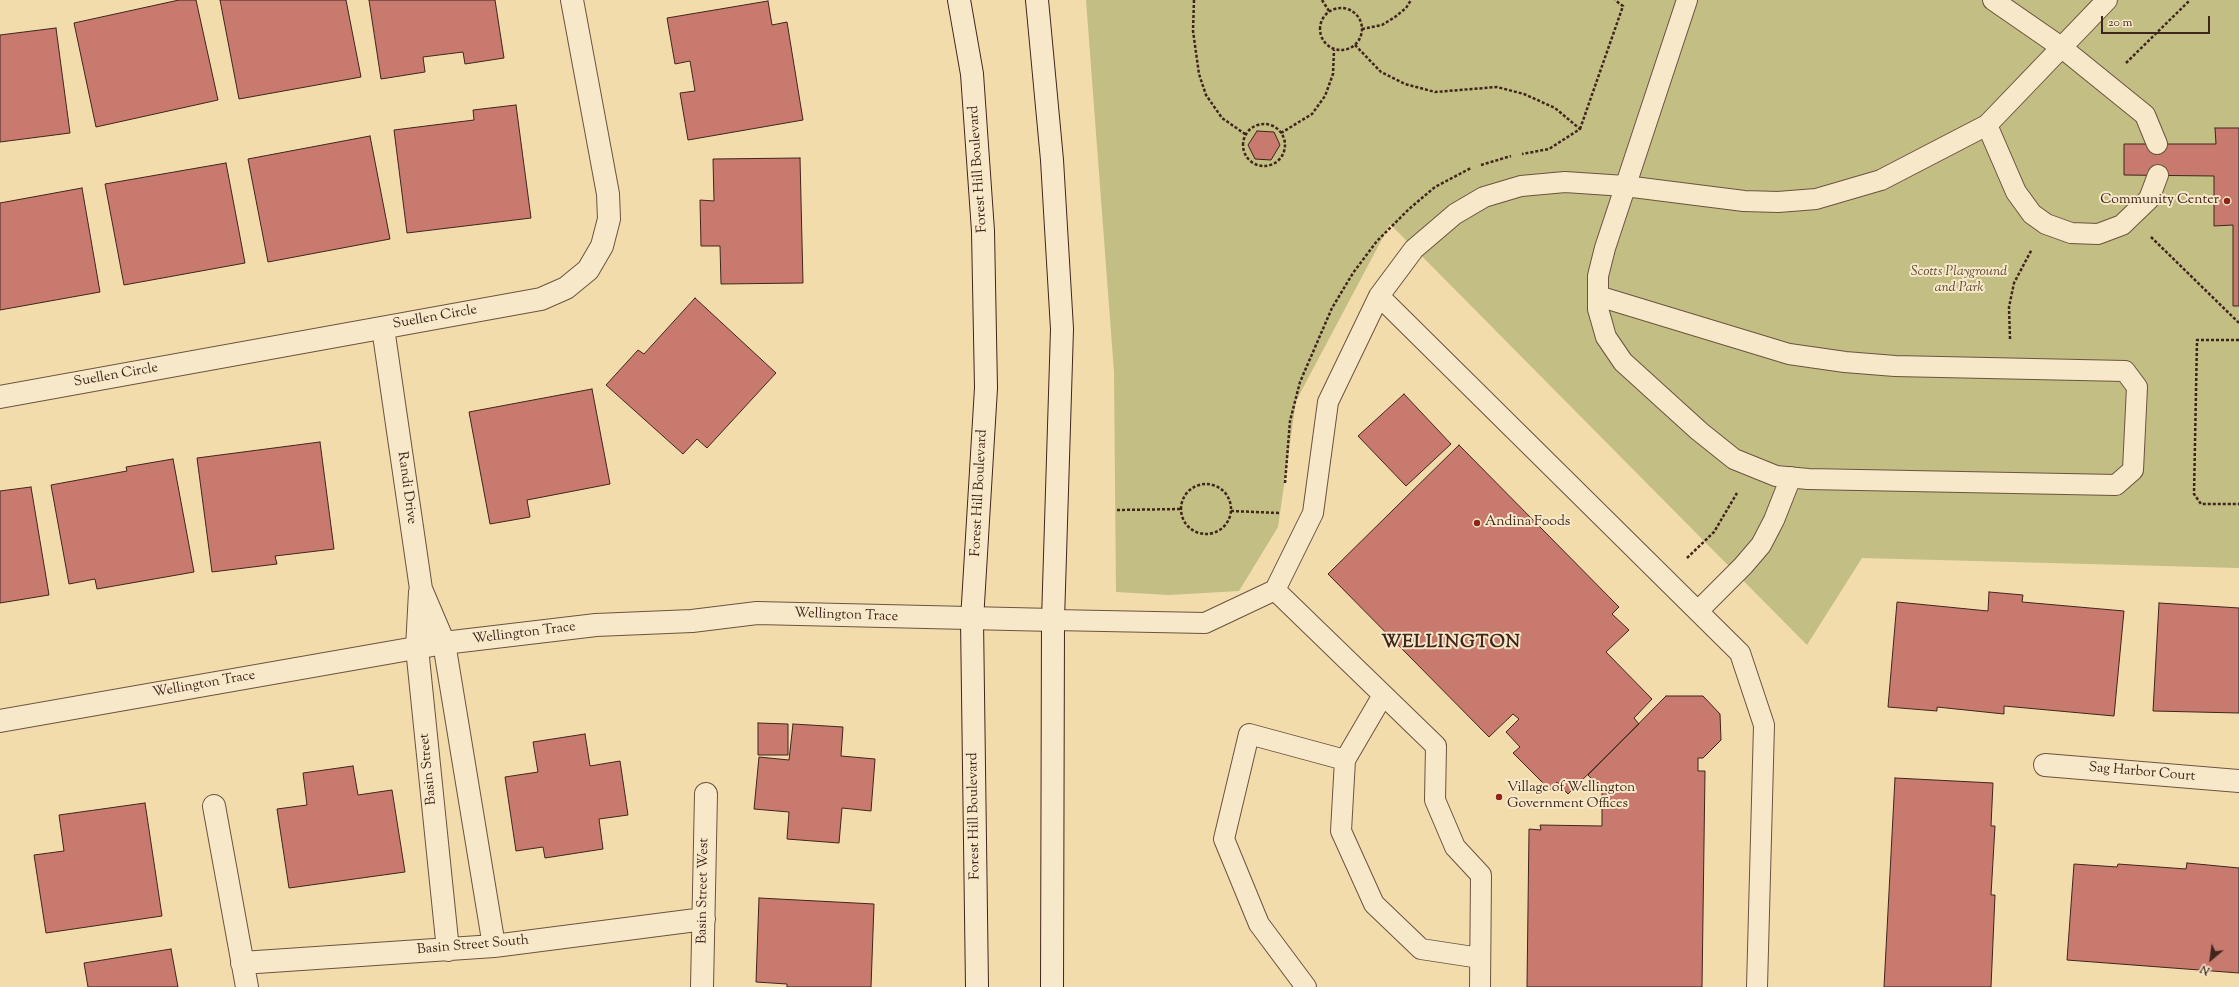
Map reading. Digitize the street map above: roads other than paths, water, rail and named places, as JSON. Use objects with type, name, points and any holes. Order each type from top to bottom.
[{"type":"street","name":"Suellen Circle","points":[[0,397],[541,299],[566,288],[588,270],[602,246],[609,219],[608,194],[572,0]]},
{"type":"street","name":"Forest Hill Boulevard","points":[[959,0],[972,74],[983,239],[986,388],[972,620],[977,987]]},
{"type":"street","points":[[1037,0],[1052,160],[1062,329],[1053,620],[1052,987]]},
{"type":"street","name":"Randi Drive","points":[[383,328],[420,589],[444,643]]},
{"type":"street","name":"Basin Street","points":[[420,589],[417,648],[448,950]]},
{"type":"street","name":"Wellington Trace","points":[[0,721],[444,643],[596,625],[692,621],[757,613],[972,620],[1053,620]]},
{"type":"street","points":[[444,643],[494,946]]},
{"type":"street","name":"Sag Harbor Court","points":[[2044,764],[2239,781]]},
{"type":"street","name":"Basin Street West","points":[[702,987],[706,794]]},
{"type":"street","points":[[214,806],[247,987]]},
{"type":"street","name":"Basin Street South","points":[[242,963],[494,946],[704,919]]},
{"type":"lane","points":[[1598,296],[1789,354],[1845,362],[1895,366],[2010,367],[2125,371],[2138,387],[2133,470],[2116,485],[1776,476],[1734,459],[1699,431],[1623,362],[1606,337],[1598,309],[1598,296],[1598,276],[1625,186],[1687,0]]},
{"type":"lane","points":[[1994,0],[2061,47],[2145,115],[2157,144]]},
{"type":"lane","points":[[1053,620],[1205,623],[1275,590],[1313,513],[1328,402],[1379,296],[1414,249],[1455,214],[1484,197],[1520,186],[1566,182],[1625,186],[1744,201],[1778,202],[1816,199],[1881,180],[1987,125],[2107,0]]},
{"type":"lane","points":[[1987,125],[2016,192],[2032,214],[2046,224],[2071,233],[2098,234],[2122,225],[2149,199],[2158,175]]},
{"type":"lane","points":[[1379,296],[1740,653],[1764,725],[1757,987]]},
{"type":"lane","points":[[1698,611],[1743,566],[1760,545],[1774,520],[1791,477]]},
{"type":"lane","points":[[1275,590],[1436,746],[1435,800],[1455,847],[1480,875],[1480,987]]},
{"type":"lane","points":[[1383,694],[1345,760],[1341,831],[1374,904],[1421,949],[1480,958]]},
{"type":"lane","points":[[1306,987],[1259,924],[1224,839],[1249,734],[1345,760]]},
{"type":"place","name":"Community Center","points":[[2227,201]]},
{"type":"place","name":"Andina Foods","points":[[1477,523]]},
{"type":"place","name":"Village of Wellington Government Offices","points":[[1499,797]]},
{"type":"district","name":"WELLINGTON","points":[[1451,644]]},
{"type":"park label","name":"Scotts Playground and Park","points":[[1959,282]]}]
